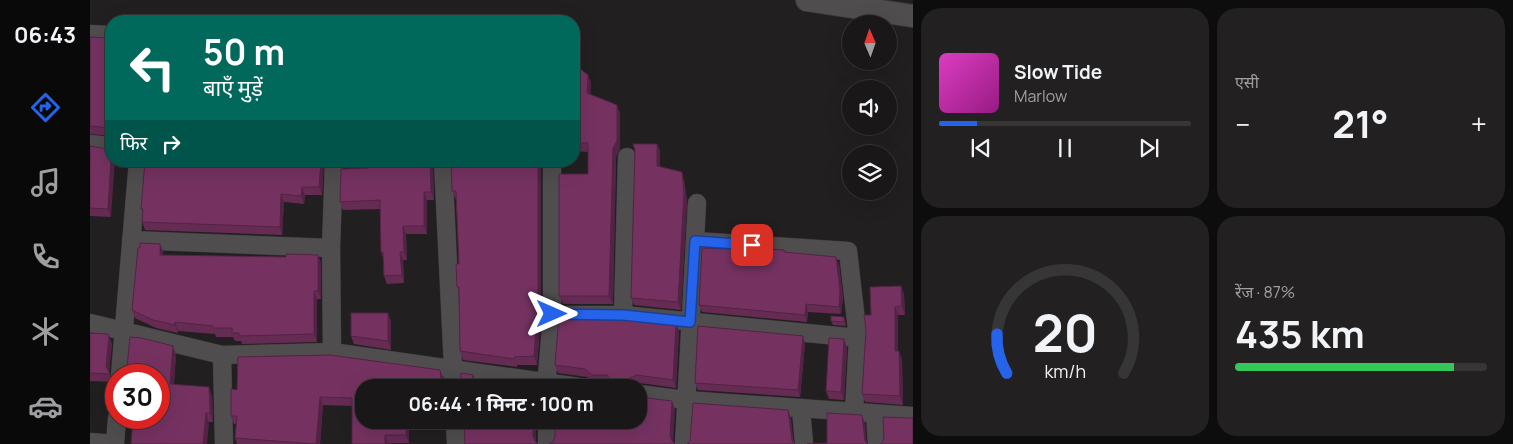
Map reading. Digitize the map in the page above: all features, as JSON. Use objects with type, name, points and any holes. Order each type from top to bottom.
[{"type":"street","points":[[807,0],[913,16]]},
{"type":"street","points":[[90,34],[105,35]]},
{"type":"street","points":[[90,144],[105,145]]},
{"type":"street","points":[[623,315],[627,157]]},
{"type":"street","points":[[120,364],[137,167]]},
{"type":"street","points":[[332,352],[331,248],[334,167]]},
{"type":"street","points":[[443,167],[454,379]]},
{"type":"street","points":[[547,379],[552,314],[552,167]]},
{"type":"street","points":[[684,444],[697,203]]},
{"type":"street","points":[[131,240],[331,248]]},
{"type":"street","points":[[695,241],[848,251],[858,338],[854,412]]},
{"type":"street","points":[[552,314],[623,315],[858,338]]},
{"type":"street","points":[[90,323],[222,355],[332,352],[453,368],[513,379]]},
{"type":"street","points":[[222,355],[224,444]]},
{"type":"street","points":[[647,395],[686,400],[913,416]]},
{"type":"street","points":[[801,408],[804,444]]},
{"type":"street","points":[[875,414],[877,444]]},
{"type":"street","points":[[90,442],[115,444],[116,429]]},
{"type":"street","points":[[455,429],[456,444]]},
{"type":"street","points":[[547,429],[547,444]]},
{"type":"building","points":[[90,37],[105,38],[105,127],[90,126]]},
{"type":"building","points":[[580,69],[588,75],[587,93],[617,105],[617,141],[613,148],[609,296],[559,296],[559,174],[588,174],[588,143],[580,143]]},
{"type":"building","points":[[633,144],[657,144],[657,166],[682,172],[684,193],[678,302],[631,298],[635,150]]},
{"type":"building","points":[[90,146],[105,149],[105,167],[111,167],[108,209],[90,208]]},
{"type":"building","points":[[144,167],[321,167],[319,187],[302,187],[301,196],[281,194],[280,227],[142,222],[143,209],[141,209]]},
{"type":"building","points":[[430,167],[431,192],[424,192],[424,226],[403,226],[404,252],[400,252],[402,275],[384,276],[383,252],[381,252],[380,200],[340,202],[341,169]]},
{"type":"building","points":[[451,167],[538,167],[538,306],[534,356],[514,357],[514,359],[460,351],[459,287],[457,287],[456,264],[459,264],[456,191],[452,191]]},
{"type":"building","points":[[140,243],[160,244],[160,255],[286,257],[286,254],[318,255],[318,291],[314,291],[314,334],[239,336],[239,333],[232,333],[232,328],[213,328],[213,326],[175,322],[175,325],[153,320],[132,310]]},
{"type":"building","points":[[725,246],[784,250],[784,252],[836,257],[840,290],[839,307],[806,304],[805,315],[699,305],[702,248],[725,249]]},
{"type":"building","points":[[901,286],[902,306],[895,307],[895,351],[899,351],[900,396],[862,394],[866,330],[864,315],[871,315],[870,287]]},
{"type":"building","points":[[351,313],[388,313],[388,341],[351,336]]},
{"type":"building","points":[[831,316],[844,317],[844,322],[831,321]]},
{"type":"building","points":[[559,317],[620,317],[676,323],[673,380],[637,375],[628,379],[608,379],[608,375],[592,375],[585,369],[555,365]]},
{"type":"building","points":[[698,326],[803,336],[798,390],[695,383]]},
{"type":"building","points":[[90,333],[108,334],[105,374],[90,373]]},
{"type":"building","points":[[130,337],[173,346],[170,384],[170,364],[127,364]]},
{"type":"building","points":[[829,338],[844,339],[841,392],[826,391]]},
{"type":"building","points":[[330,355],[440,370],[441,379],[355,379],[355,429],[406,429],[406,435],[385,435],[385,444],[352,444],[352,398],[320,397],[316,444],[235,438],[237,416],[231,416],[231,389],[237,390],[238,357]]},
{"type":"building","points":[[461,373],[473,375],[473,379],[460,379]]},
{"type":"building","points":[[170,384],[209,387],[210,413],[206,413],[203,444],[131,444],[132,429],[170,429]]},
{"type":"building","points":[[647,398],[672,401],[670,436],[675,444],[549,444],[553,442],[555,429],[647,429]]},
{"type":"building","points":[[693,403],[788,410],[792,441],[795,444],[687,444],[690,441]]},
{"type":"building","points":[[827,413],[862,415],[865,441],[868,444],[807,444],[827,443]]},
{"type":"building","points":[[883,417],[913,418],[913,444],[880,444],[884,440]]},
{"type":"building","points":[[464,429],[533,429],[533,436],[538,444],[465,444]]},
{"type":"route","points":[[552,314],[623,315],[690,322],[695,241],[752,245]]}]
